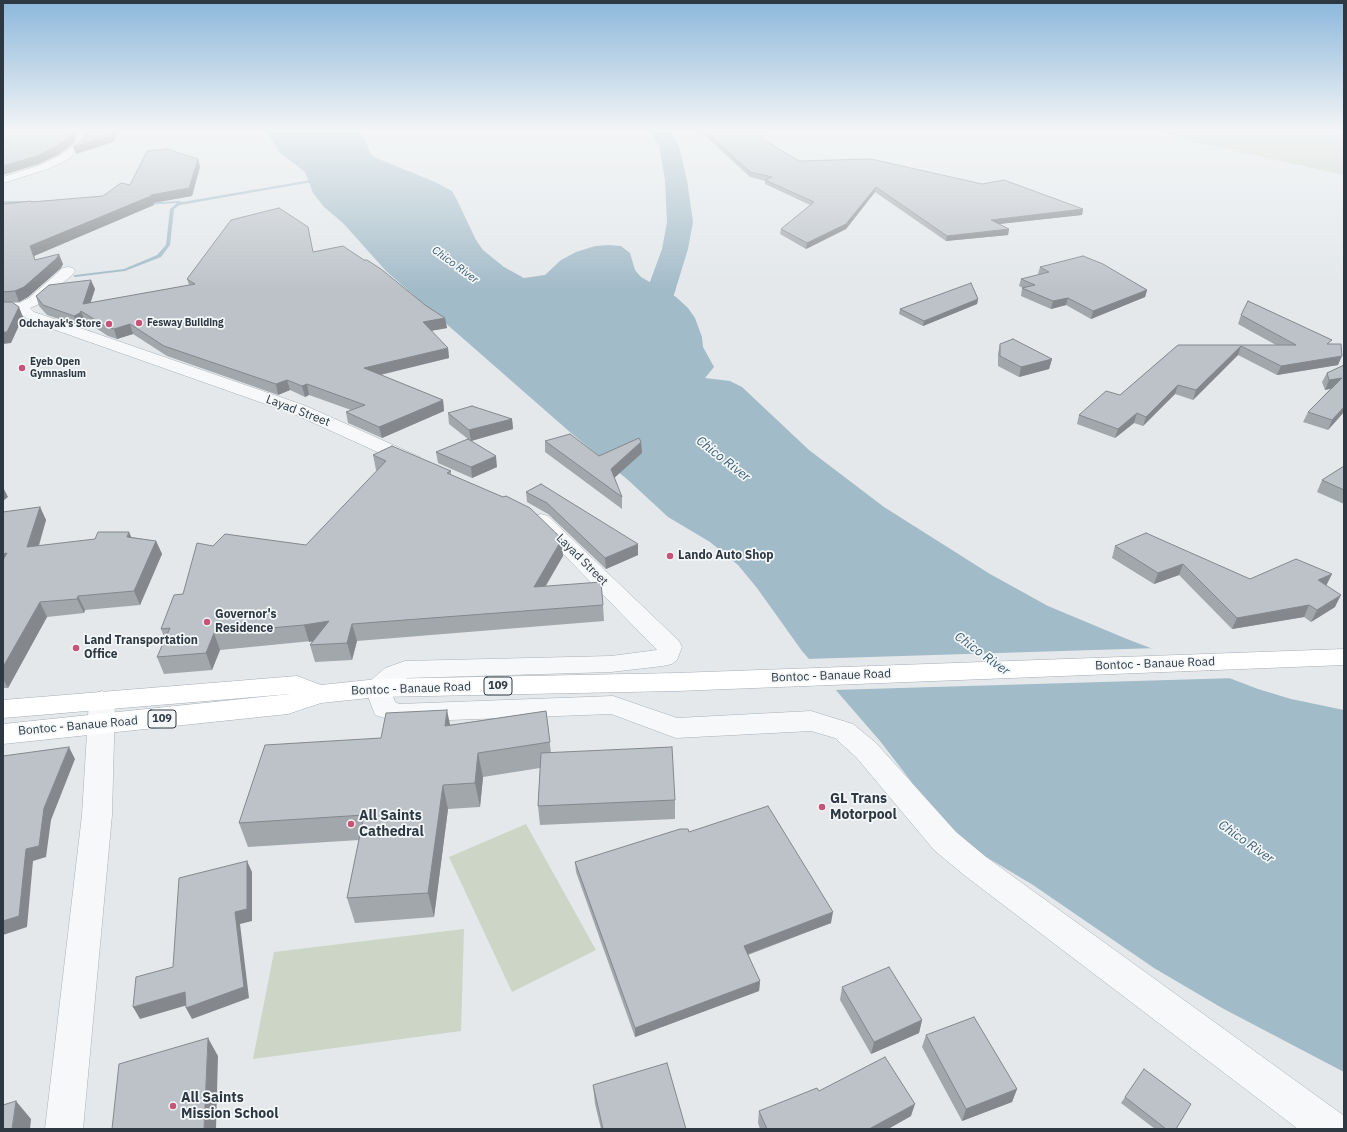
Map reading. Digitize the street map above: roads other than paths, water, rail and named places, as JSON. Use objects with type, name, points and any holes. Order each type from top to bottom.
[{"type":"main road","name":"Bontoc - Banaue Road","points":[[3,709],[101,712],[185,717],[288,706],[318,694],[378,688],[677,682],[1344,657]]},
{"type":"main road","name":"Bontoc - Banaue Road","points":[[3,734],[191,692],[297,685],[318,694]]},
{"type":"main road","points":[[185,717],[191,692]]},
{"type":"street","points":[[12,307],[34,301],[68,271]]},
{"type":"street","name":"Layad Street","points":[[12,307],[35,318],[300,410],[428,467]]},
{"type":"street","name":"Layad Street","points":[[378,688],[394,674],[405,670],[611,664],[663,658],[668,654],[670,647],[540,519],[526,511]]},
{"type":"street","points":[[378,688],[384,708],[397,713],[614,705],[676,728],[811,721],[844,731],[866,750],[945,841],[975,866],[1329,1129]]},
{"type":"street","points":[[64,1129],[97,815],[101,712]]},
{"type":"water","points":[[310,184],[438,184],[452,191],[476,240],[483,250],[504,267],[524,278],[545,275],[561,260],[576,252],[595,246],[621,246],[630,253],[635,270],[641,277],[676,297],[688,308],[695,318],[702,337],[703,347],[714,367],[705,378],[730,381],[742,387],[809,450],[884,507],[990,574],[1048,606],[1127,639],[1258,689],[1291,699],[1344,710],[1344,1072],[1222,1008],[1154,968],[1033,885],[983,855],[944,824],[880,741],[802,651],[757,588],[738,565],[710,542],[668,517],[628,480],[571,433],[386,271],[343,223],[324,207],[313,193]]},
{"type":"waterway","points":[[75,276],[125,270],[159,256],[168,245],[172,209],[179,204],[295,184]]},
{"type":"waterway","name":"Chico River","points":[[641,350],[675,249],[680,222],[676,184]]},
{"type":"waterway","points":[[3,202],[50,202]]},
{"type":"waterway","points":[[144,204],[180,202]]},
{"type":"place","name":"Fesway Building","points":[[139,323]]},
{"type":"place","name":"Odchayak's Store","points":[[109,324]]},
{"type":"place","name":"Eyeb Open Gymnasium","points":[[22,368]]},
{"type":"place","name":"Lando Auto Shop","points":[[670,556]]},
{"type":"place","name":"Governor's Residence","points":[[207,622]]},
{"type":"place","name":"Land Transportation Office","points":[[76,648]]},
{"type":"place","name":"GL Trans Motorpool","points":[[822,807]]},
{"type":"place","name":"All Saints Cathedral","points":[[351,824]]},
{"type":"place","name":"All Saints Mission School","points":[[173,1106]]}]
